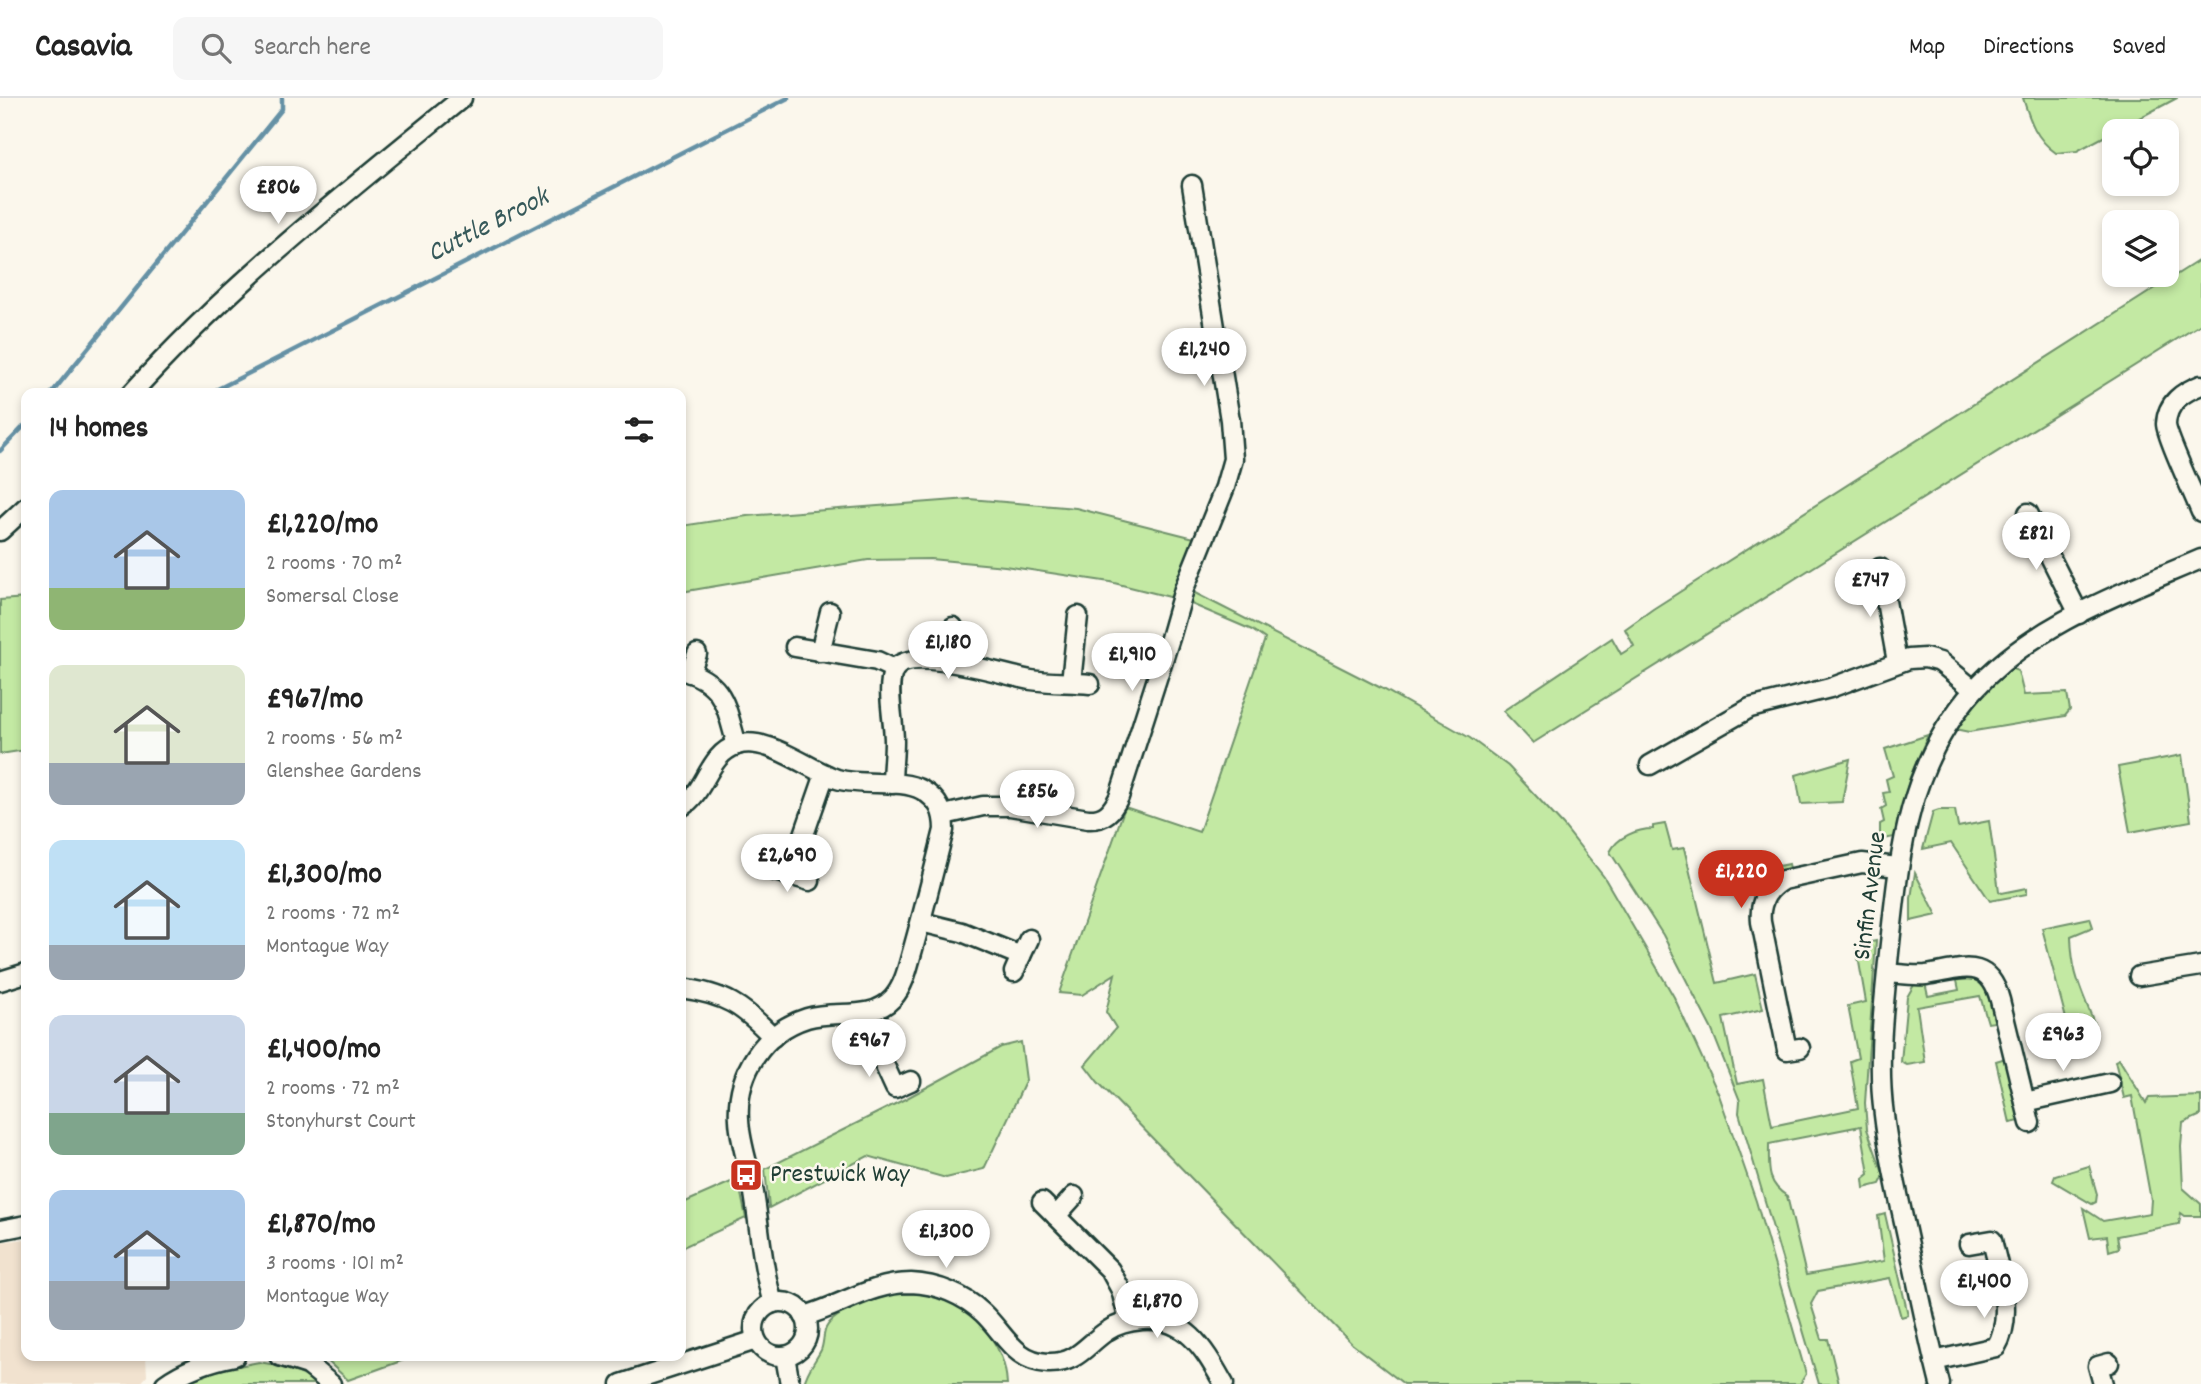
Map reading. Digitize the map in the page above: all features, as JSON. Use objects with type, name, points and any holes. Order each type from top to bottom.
[{"type":"street","points":[[137,388],[303,230],[462,98]]},
{"type":"street","points":[[944,815],[983,806],[1010,806],[1101,819],[1112,810],[1119,797],[1184,589],[1225,487],[1233,458],[1230,420],[1192,185]]},
{"type":"street","points":[[2201,385],[2185,391],[2171,405],[2166,426],[2201,512]]},
{"type":"street","points":[[0,531],[21,512]]},
{"type":"street","points":[[2028,513],[2079,614]]},
{"type":"street","name":"Sinfin Avenue","points":[[1941,1384],[1896,1187],[1884,1115],[1881,1053],[1898,867],[1919,778],[1944,730],[1974,690],[2009,656],[2045,632],[2110,597],[2201,559]]},
{"type":"street","points":[[1880,568],[1898,662]]},
{"type":"street","points":[[820,652],[830,612]]},
{"type":"street","points":[[1070,682],[1078,616]]},
{"type":"street","points":[[949,661],[953,628]]},
{"type":"street","points":[[794,647],[877,661],[894,668]]},
{"type":"street","points":[[686,670],[697,654]]},
{"type":"street","points":[[1650,765],[1750,708],[1830,688],[1898,662],[1917,658],[1935,660],[1945,665],[1974,690]]},
{"type":"street","points":[[892,785],[894,743],[891,685],[894,668],[900,663],[911,660],[949,661],[1006,676],[1090,684]]},
{"type":"street","points":[[686,671],[700,675],[716,689],[725,706],[737,745]]},
{"type":"street","points":[[686,803],[697,794],[716,759],[737,745],[758,743],[825,774],[855,783],[909,785],[922,790],[940,805],[944,815],[944,830],[902,985],[887,1004],[867,1013],[820,1014],[791,1025],[773,1037],[756,1054],[745,1075],[738,1115],[754,1195],[760,1251],[773,1303]]},
{"type":"street","points":[[810,881],[783,873],[825,774]]},
{"type":"street","points":[[1800,1048],[1787,1051],[1761,922],[1760,907],[1763,900],[1772,887],[1783,880],[1862,863],[1898,867]]},
{"type":"street","points":[[921,922],[962,932],[1018,964],[1029,939]]},
{"type":"street","points":[[2138,976],[2201,966]]},
{"type":"street","points":[[1887,973],[1924,975],[1970,967],[1985,973],[1997,988],[2030,1123]]},
{"type":"street","points":[[0,981],[21,975]]},
{"type":"street","points":[[686,989],[718,995],[733,1002],[750,1012],[773,1037]]},
{"type":"street","points":[[867,1013],[871,1036],[895,1089]]},
{"type":"street","points":[[2025,1102],[2110,1083]]},
{"type":"street","points":[[1056,1216],[1074,1196]]},
{"type":"street","points":[[1042,1202],[1110,1270],[1121,1290],[1129,1321]]},
{"type":"street","points":[[0,1230],[21,1226]]},
{"type":"street","points":[[1934,1361],[1996,1347],[2001,1338],[2004,1298],[1992,1240],[1969,1244]]},
{"type":"street","points":[[804,1315],[821,1311],[878,1287],[910,1283],[934,1286],[965,1299],[984,1314],[1018,1353],[1048,1363],[1079,1356],[1105,1332],[1129,1321],[1158,1321],[1185,1330],[1205,1350],[1224,1384]]},
{"type":"street","points":[[773,1303],[791,1304],[804,1315],[807,1323],[806,1340],[794,1353],[785,1356],[768,1353],[756,1340],[755,1322],[758,1314],[773,1303]]},
{"type":"street","points":[[621,1384],[756,1340]]},
{"type":"street","points":[[785,1356],[790,1384]]},
{"type":"street","points":[[164,1384],[181,1373],[215,1361]]},
{"type":"street","points":[[295,1361],[308,1365],[331,1384]]},
{"type":"street","points":[[2103,1384],[2098,1366],[2109,1363]]},
{"type":"shaded area","points":[[21,1240],[21,1361],[146,1361],[147,1376],[140,1384],[0,1384],[0,1242]]},
{"type":"green space","points":[[2023,98],[2177,98],[2137,119],[2102,119],[2102,138],[2077,151],[2056,153],[2043,142]]},
{"type":"green space","points":[[2201,259],[2201,324],[1533,743],[1503,711],[1612,638],[1621,654],[1634,646],[1625,629],[1653,609],[2157,287],[2179,287],[2179,273]]},
{"type":"green space","points":[[969,499],[1076,508],[1202,540],[1174,598],[1110,582],[1005,566],[930,559],[868,560],[686,591],[686,525],[747,516]]},
{"type":"green space","points":[[1189,590],[1383,689],[1470,738],[1508,766],[1563,825],[1604,877],[1674,997],[1719,1095],[1756,1201],[1806,1374],[1800,1384],[1404,1384],[1352,1344],[1098,1082],[1085,1065],[1116,1028],[1106,1012],[1115,974],[1082,995],[1059,993],[1125,807],[1199,832],[1265,639],[1252,630],[1189,603]]},
{"type":"green space","points":[[21,598],[21,751],[0,754],[0,600]]},
{"type":"green space","points":[[2010,668],[2018,671],[2024,695],[2067,693],[2070,710],[2065,716],[1969,732],[1955,729],[1966,712]]},
{"type":"green space","points":[[1928,735],[1910,777],[1894,837],[1880,840],[1880,824],[1884,822],[1881,809],[1886,806],[1883,793],[1889,792],[1886,779],[1893,776],[1885,749]]},
{"type":"green space","points":[[2182,755],[2191,821],[2130,832],[2118,767]]},
{"type":"green space","points":[[1850,759],[1842,802],[1801,804],[1796,775]]},
{"type":"green space","points":[[1955,810],[1958,827],[1989,821],[1999,891],[2002,893],[2027,888],[2027,894],[1990,901],[1951,843],[1923,849],[1933,812]]},
{"type":"green space","points":[[1665,824],[1672,850],[1684,848],[1717,983],[1755,974],[1763,1009],[1723,1018],[1737,1084],[1763,1079],[1772,1126],[1858,1108],[1850,1061],[1858,1058],[1848,1006],[1866,1002],[1856,945],[1876,941],[1865,1103],[1867,1129],[1884,1176],[1880,1184],[1864,1188],[1863,1179],[1869,1174],[1861,1126],[1769,1144],[1770,1174],[1775,1186],[1787,1196],[1806,1275],[1884,1261],[1878,1216],[1885,1214],[1908,1315],[1901,1317],[1890,1278],[1818,1291],[1811,1304],[1822,1339],[1828,1339],[1839,1384],[1819,1384],[1739,1113],[1740,1101],[1711,1028],[1663,935],[1610,852],[1617,842],[1628,835]]},
{"type":"green space","points":[[1789,864],[1791,873],[1757,898],[1753,893],[1748,872]]},
{"type":"green space","points":[[1915,873],[1937,915],[1911,921],[1911,898]]},
{"type":"green space","points":[[2090,918],[2093,927],[2071,936],[2075,971],[2094,1023],[2069,1030],[2042,928]]},
{"type":"green space","points":[[1956,976],[1983,979],[2001,1021],[1988,1023],[1980,996],[1917,1007],[1925,1062],[1907,1065],[1901,1062],[1907,997],[1914,985],[1925,983],[1928,996],[1959,990]]},
{"type":"green space","points":[[1021,1042],[1026,1080],[984,1169],[946,1178],[868,1156],[769,1208],[765,1169],[907,1098],[1001,1047]]},
{"type":"green space","points":[[2009,1057],[2025,1120],[2010,1123],[1996,1061]]},
{"type":"green space","points":[[2119,1059],[2146,1103],[2149,1098],[2201,1096],[2201,1115],[2183,1123],[2181,1147],[2183,1188],[2201,1204],[2201,1216],[2185,1216],[2181,1213],[2179,1224],[2117,1236],[2119,1248],[2109,1251],[2107,1236],[2090,1238],[2083,1208],[2103,1221],[2150,1213],[2151,1200],[2132,1096],[2124,1098],[2115,1061]]},
{"type":"green space","points":[[2089,1166],[2097,1194],[2096,1202],[2092,1204],[2053,1181],[2055,1176]]},
{"type":"green space","points":[[738,1179],[746,1218],[686,1246],[686,1202]]},
{"type":"green space","points":[[895,1294],[928,1295],[943,1299],[971,1316],[992,1339],[1000,1354],[1007,1384],[804,1384],[821,1350],[825,1330],[831,1322],[847,1310]]},
{"type":"green space","points":[[327,1361],[401,1361],[348,1380]]},
{"type":"green space","points":[[259,1362],[290,1369],[318,1384],[180,1384],[218,1370]]},
{"type":"waterway","points":[[56,388],[282,109],[282,98]]},
{"type":"waterway","name":"Cuttle Brook","points":[[220,388],[788,98]]},
{"type":"waterway","name":"Cuttle Brook","points":[[0,451],[21,429]]},
{"type":"place","name":"Prestwick Way","points":[[746,1175]]}]
